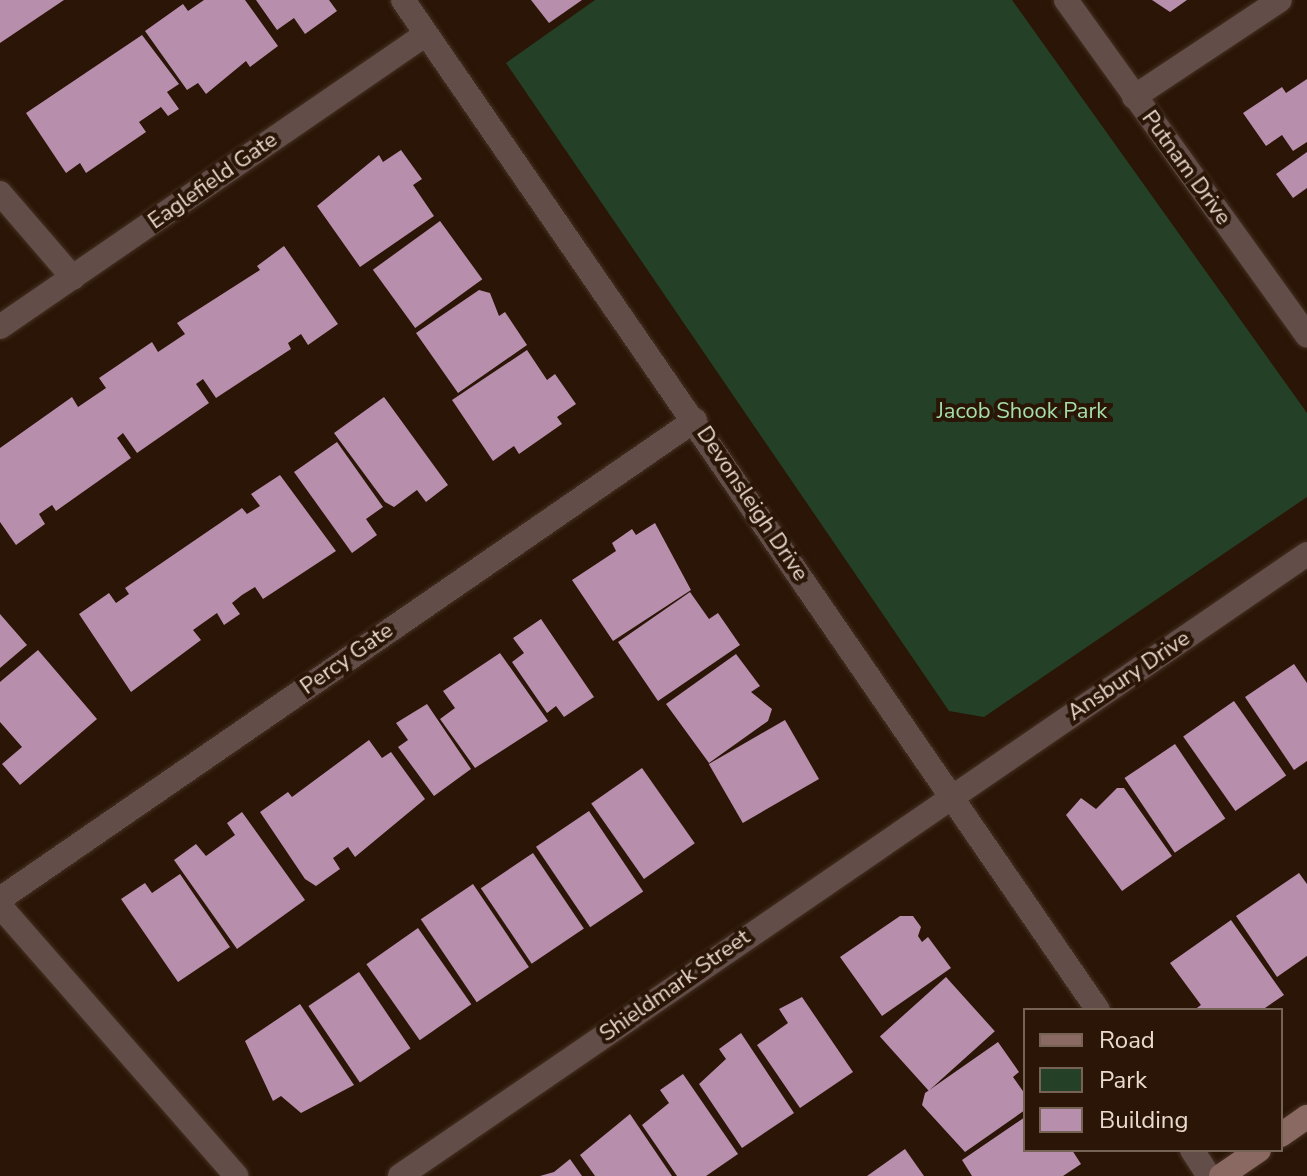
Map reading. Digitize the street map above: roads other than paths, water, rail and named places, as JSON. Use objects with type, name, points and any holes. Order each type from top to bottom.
[{"type":"street","name":"Devonsleigh Drive","points":[[403,0],[695,420],[1097,1008]]},
{"type":"street","name":"Putnam Drive","points":[[1066,0],[1307,335]]},
{"type":"street","points":[[1134,97],[1280,0]]},
{"type":"street","name":"Eaglefield Gate","points":[[0,327],[426,34]]},
{"type":"street","points":[[0,193],[73,278]]},
{"type":"street","name":"Percy Gate","points":[[0,899],[695,420]]},
{"type":"street","name":"Ansbury Drive","points":[[951,797],[1307,554]]},
{"type":"street","name":"Shieldmark Street","points":[[400,1176],[951,797]]},
{"type":"street","points":[[0,906],[236,1176]]},
{"type":"street","points":[[1283,1134],[1307,1117]]},
{"type":"street","points":[[1193,1152],[1209,1176]]},
{"type":"street","points":[[1221,1176],[1256,1152]]},
{"type":"park label","name":"Jacob Shook Park","points":[[1022,412]]}]
